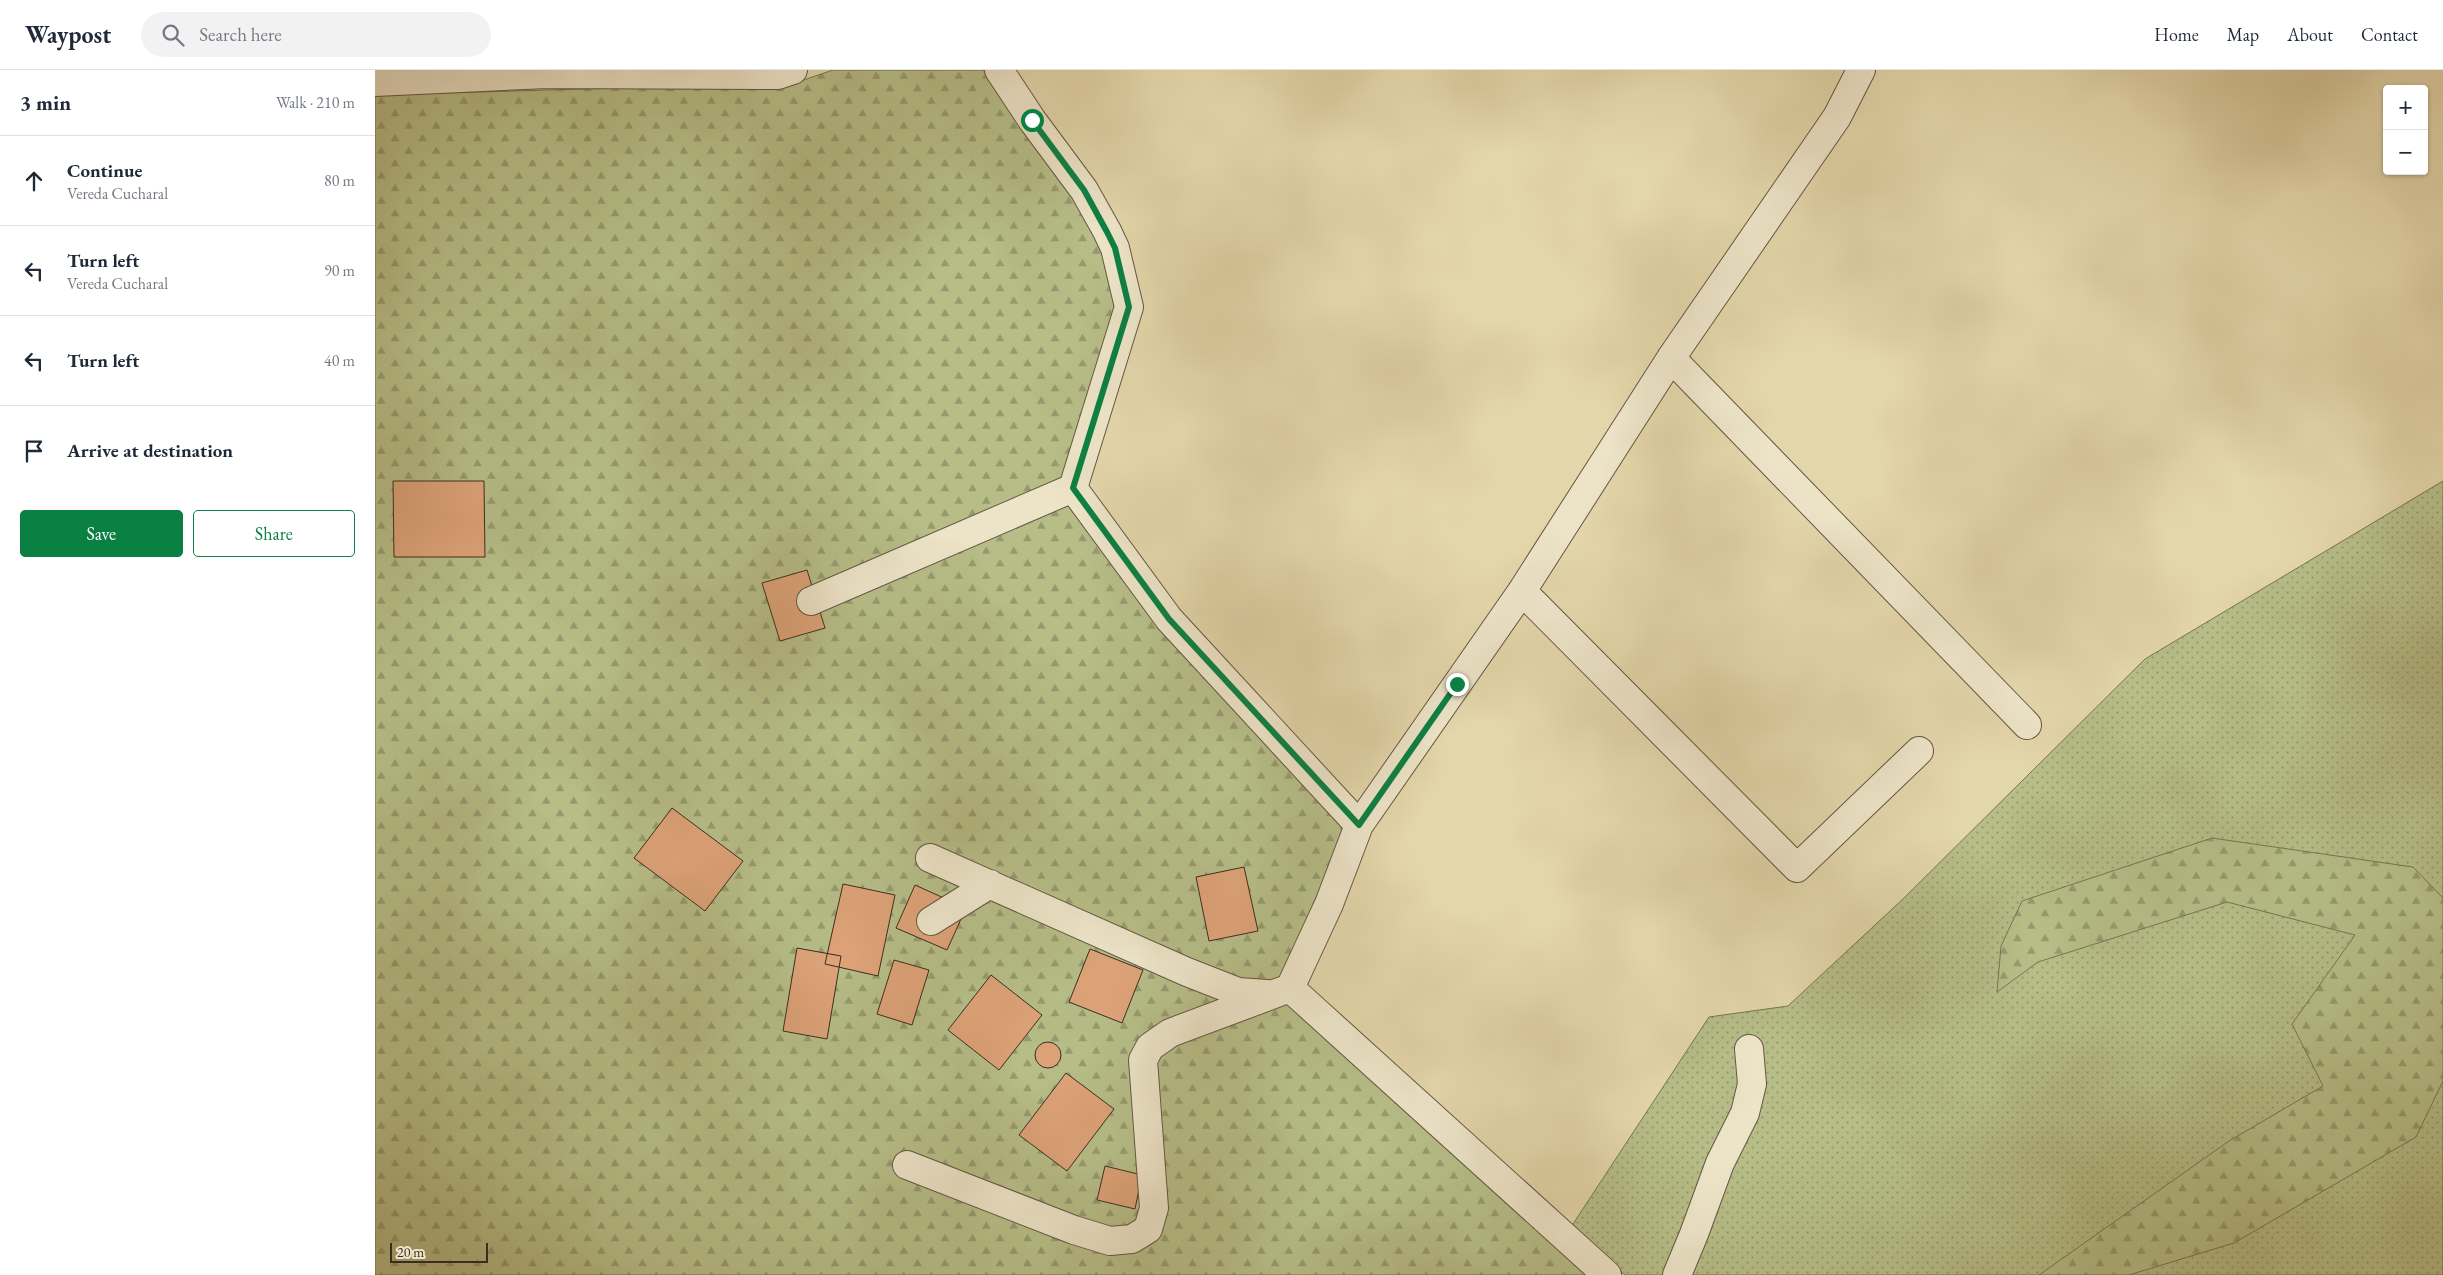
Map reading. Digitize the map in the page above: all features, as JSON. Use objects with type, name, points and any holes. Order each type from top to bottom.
[{"type":"street","points":[[375,82],[547,74],[778,75],[793,70]]},
{"type":"street","points":[[811,601],[1073,488],[1129,307],[1115,248],[1084,190],[1032,120],[999,70]]},
{"type":"street","points":[[907,1165],[1074,1230],[1110,1241],[1132,1239],[1149,1229],[1154,1208],[1143,1060],[1149,1047],[1170,1033],[1191,1024],[1290,988],[1329,904],[1359,825],[1522,591],[1671,358],[1837,117],[1861,70]]},
{"type":"street","points":[[1671,358],[2027,724]]},
{"type":"street","points":[[1073,488],[1169,619],[1359,825]]},
{"type":"street","points":[[1522,591],[1797,868],[1919,751]]},
{"type":"street","points":[[929,858],[1178,968],[1238,992],[1267,994],[1290,988]]},
{"type":"street","points":[[931,921],[990,884]]},
{"type":"street","points":[[1290,988],[1607,1275]]},
{"type":"street","points":[[1677,1275],[1720,1163],[1745,1113],[1752,1084],[1749,1050]]},
{"type":"green space","points":[[833,70],[983,70],[1076,200],[1104,254],[1116,306],[1061,479],[1066,503],[1159,628],[1344,828],[1305,985],[1588,1275],[375,1275],[375,95],[652,87],[777,89]]},
{"type":"green space","points":[[2443,481],[2443,1275],[1625,1275],[1571,1227],[1709,1017],[1788,1006],[1904,898],[2145,659]]},
{"type":"green space","points":[[2212,838],[2413,867],[2443,898],[2443,1081],[2416,1137],[2234,1243],[2129,1275],[2039,1275],[2229,1141],[2323,1086],[2292,1024],[2355,935],[2227,902],[2038,962],[1997,992],[2001,946],[2022,901]]},
{"type":"building","points":[[393,481],[484,481],[485,557],[394,557]]},
{"type":"building","points":[[807,570],[825,628],[780,641],[762,583]]},
{"type":"building","points":[[672,808],[743,861],[705,911],[634,858]]},
{"type":"building","points":[[1244,867],[1258,931],[1209,941],[1196,877]]},
{"type":"building","points":[[843,884],[895,895],[878,976],[825,964]]},
{"type":"building","points":[[915,885],[966,908],[947,950],[896,928]]},
{"type":"building","points":[[797,948],[841,956],[827,1039],[783,1031]]},
{"type":"building","points":[[1090,949],[1143,970],[1122,1023],[1069,1002]]},
{"type":"building","points":[[894,960],[929,970],[912,1025],[877,1014]]},
{"type":"building","points":[[991,975],[1042,1015],[999,1070],[948,1030]]},
{"type":"building","points":[[1048,1042],[1057,1046],[1061,1055],[1057,1064],[1048,1068],[1039,1064],[1035,1055],[1039,1046]]},
{"type":"building","points":[[1066,1073],[1114,1109],[1067,1171],[1019,1135]]},
{"type":"building","points":[[1105,1166],[1142,1175],[1135,1209],[1097,1200]]},
{"type":"route","points":[[1032,120],[1084,190],[1107,232],[1115,248],[1129,307],[1100,395],[1073,488],[1169,619],[1359,825],[1457,684]]}]
